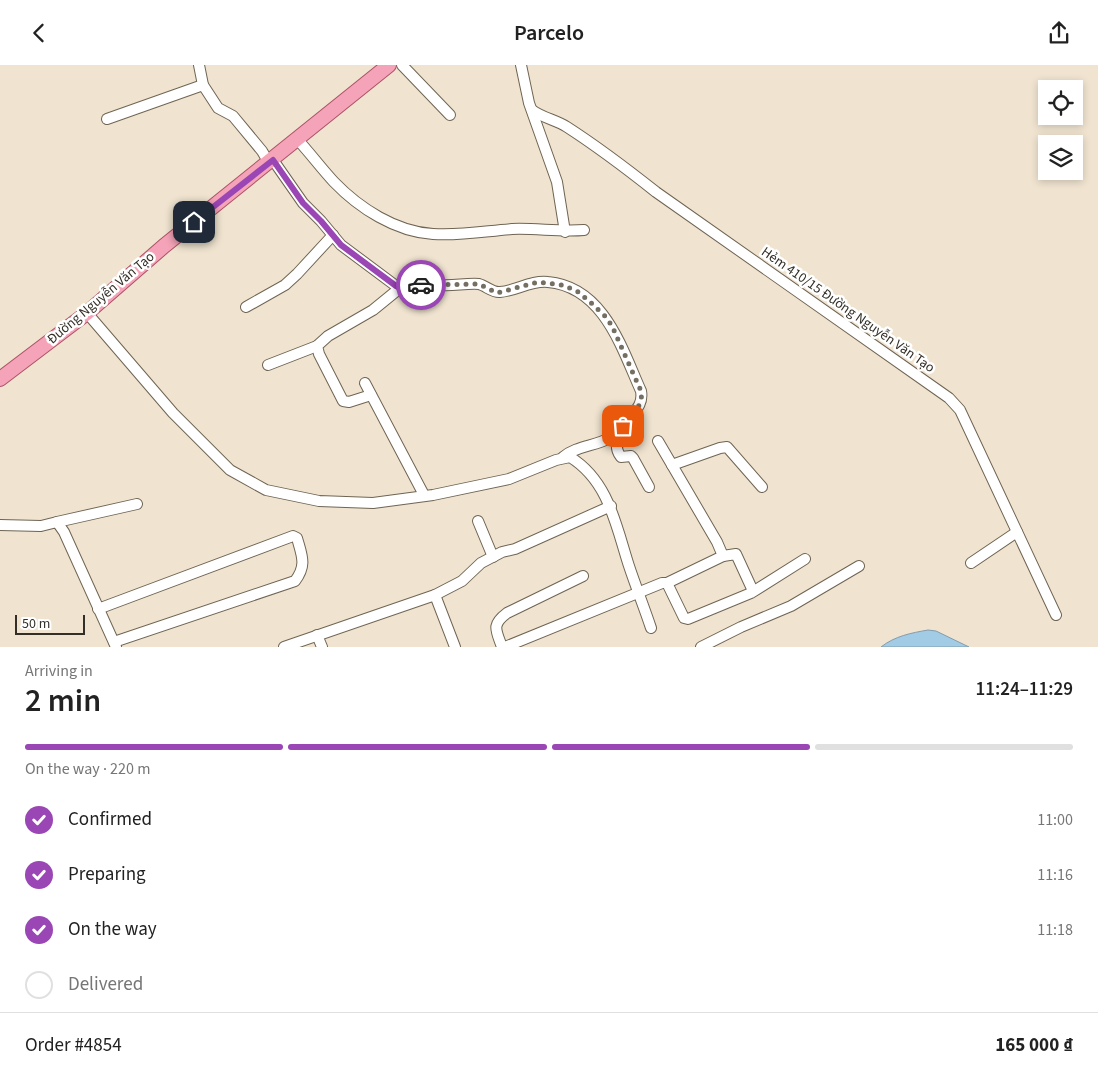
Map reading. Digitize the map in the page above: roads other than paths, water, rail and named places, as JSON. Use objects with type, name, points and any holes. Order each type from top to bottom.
[{"type":"main road","name":"Đường Nguyễn Văn Tạo","points":[[0,379],[88,313],[164,246],[389,65]]},
{"type":"street","points":[[199,65],[203,85],[218,108],[233,116],[303,203],[341,245],[400,288]]},
{"type":"street","points":[[402,65],[450,115]]},
{"type":"street","points":[[521,65],[532,109],[557,182],[565,232]]},
{"type":"street","points":[[107,119],[203,85]]},
{"type":"street","name":"Hẻm 410/15 Đường Nguyễn Văn Tạo","points":[[532,109],[540,116],[566,125],[624,166],[663,197],[949,398],[960,410],[1056,615]]},
{"type":"street","points":[[298,139],[336,183],[370,211],[417,233],[445,235],[515,229],[565,232],[584,230]]},
{"type":"street","points":[[246,307],[285,285],[333,235]]},
{"type":"street","points":[[88,313],[173,413],[230,470],[266,490],[319,501],[373,503],[433,495],[509,479],[561,458],[575,450],[595,445],[612,437],[640,404],[642,398],[641,391],[612,326],[606,317],[577,291],[548,282],[538,282],[497,293],[479,284],[427,284],[400,288],[374,310],[328,336],[318,346],[268,365]]},
{"type":"street","points":[[318,346],[319,354],[343,401],[349,402],[371,395]]},
{"type":"street","points":[[365,383],[424,495]]},
{"type":"street","points":[[623,426],[616,443],[618,454],[621,457],[631,456],[633,458],[649,487]]},
{"type":"street","points":[[658,441],[717,542],[723,556]]},
{"type":"street","points":[[672,465],[726,447],[762,487]]},
{"type":"street","points":[[561,458],[570,457],[580,465],[591,476],[611,506],[652,628]]},
{"type":"street","points":[[0,525],[41,526],[137,504]]},
{"type":"street","points":[[284,647],[299,645],[317,635],[435,595],[462,581],[481,563],[502,552],[515,549],[611,506]]},
{"type":"street","points":[[478,521],[493,557]]},
{"type":"street","points":[[57,522],[64,532],[98,609],[115,645],[295,581],[304,565],[297,538],[293,536],[98,609]]},
{"type":"street","points":[[971,563],[1017,532]]},
{"type":"street","points":[[583,575],[498,619],[495,629],[504,647],[662,583],[667,583],[723,556],[736,554],[753,591]]},
{"type":"street","points":[[667,583],[684,618],[691,618],[753,591],[805,559]]},
{"type":"street","points":[[701,647],[741,627],[791,606],[858,566]]},
{"type":"street","points":[[435,595],[455,647]]},
{"type":"street","points":[[317,635],[322,647]]},
{"type":"water","points":[[928,630],[936,631],[969,647],[881,647],[886,643],[909,634]]}]
